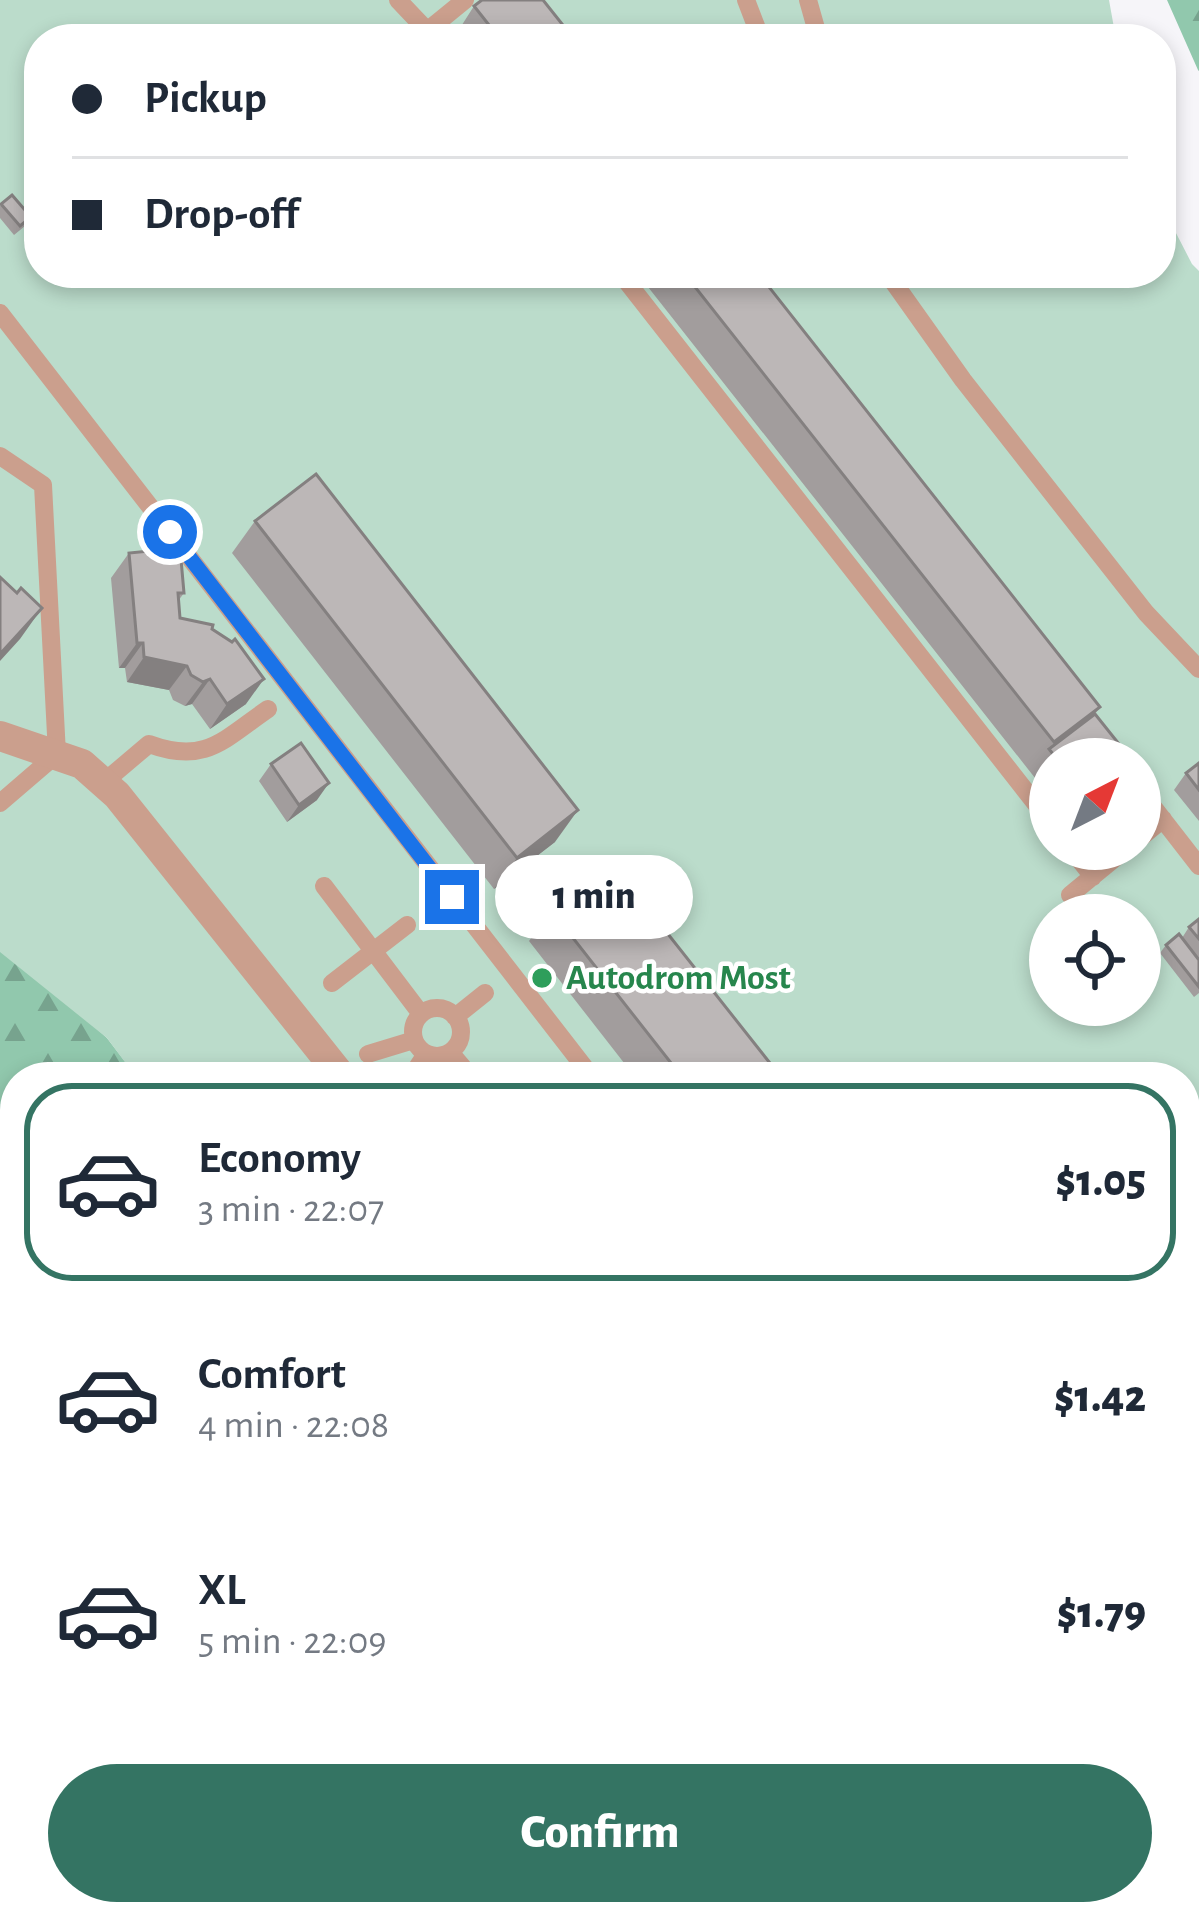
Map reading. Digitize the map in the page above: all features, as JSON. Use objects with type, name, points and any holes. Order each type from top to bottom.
[{"type":"street","points":[[0,736],[82,764],[104,782],[330,1062]]},
{"type":"lane","points":[[398,0],[421,24]]},
{"type":"lane","points":[[442,24],[465,0]]},
{"type":"lane","points":[[632,288],[1029,795]]},
{"type":"lane","points":[[899,288],[963,380],[1146,613],[1199,669]]},
{"type":"lane","points":[[0,313],[580,1062]]},
{"type":"lane","points":[[0,456],[43,485],[57,754],[0,802]]},
{"type":"lane","points":[[104,782],[149,744],[171,752],[195,753],[213,747],[268,709]]},
{"type":"lane","points":[[1161,816],[1199,866]]},
{"type":"lane","points":[[1088,870],[1093,877]]},
{"type":"lane","points":[[1071,894],[1101,870]]},
{"type":"lane","points":[[324,886],[421,1014]]},
{"type":"lane","points":[[332,983],[407,925]]},
{"type":"lane","points":[[455,1017],[485,993]]},
{"type":"lane","points":[[368,1054],[420,1047],[439,1056],[450,1052],[461,1036],[455,1017],[439,1008],[421,1014],[414,1024],[420,1047],[416,1062]]},
{"type":"lane","points":[[450,1052],[458,1062]]},
{"type":"green space","name":"Autodrom Most","points":[[0,0],[1109,0],[1113,24],[24,24],[24,288],[1176,288],[1176,233],[1199,271],[1199,1062],[125,1062],[107,1038],[0,952]]},
{"type":"green space","points":[[1167,0],[1199,0],[1199,71],[1198,70]]},
{"type":"green space","points":[[0,940],[107,1038],[125,1062],[0,1062]]},
{"type":"building","points":[[482,0],[543,0],[562,24],[488,24],[474,6]]},
{"type":"building","points":[[12,195],[24,209],[24,223],[20,226],[1,204]]},
{"type":"building","points":[[696,288],[770,288],[1100,707],[1059,738],[1051,738]]},
{"type":"building","points":[[316,474],[578,810],[517,858],[255,521]]},
{"type":"building","points":[[180,548],[184,593],[178,593],[180,618],[213,625],[212,629],[232,642],[235,639],[264,679],[227,704],[210,679],[203,682],[187,666],[144,657],[143,643],[137,643],[129,553]]},
{"type":"building","points":[[0,577],[17,593],[21,588],[42,608],[0,654]]},
{"type":"building","points":[[1095,714],[1114,738],[1063,738]]},
{"type":"building","points":[[301,743],[329,783],[299,805],[271,764]]},
{"type":"building","points":[[1199,763],[1199,790],[1186,773]]},
{"type":"building","points":[[611,862],[769,1062],[670,1062],[551,910]]},
{"type":"building","points":[[1199,919],[1199,939],[1189,927]]},
{"type":"building","points":[[1179,934],[1199,960],[1199,987],[1166,945]]},
{"type":"place","name":"Autodrom Most","points":[[542,978]]},
{"type":"route","points":[[170,532],[452,897]]}]
